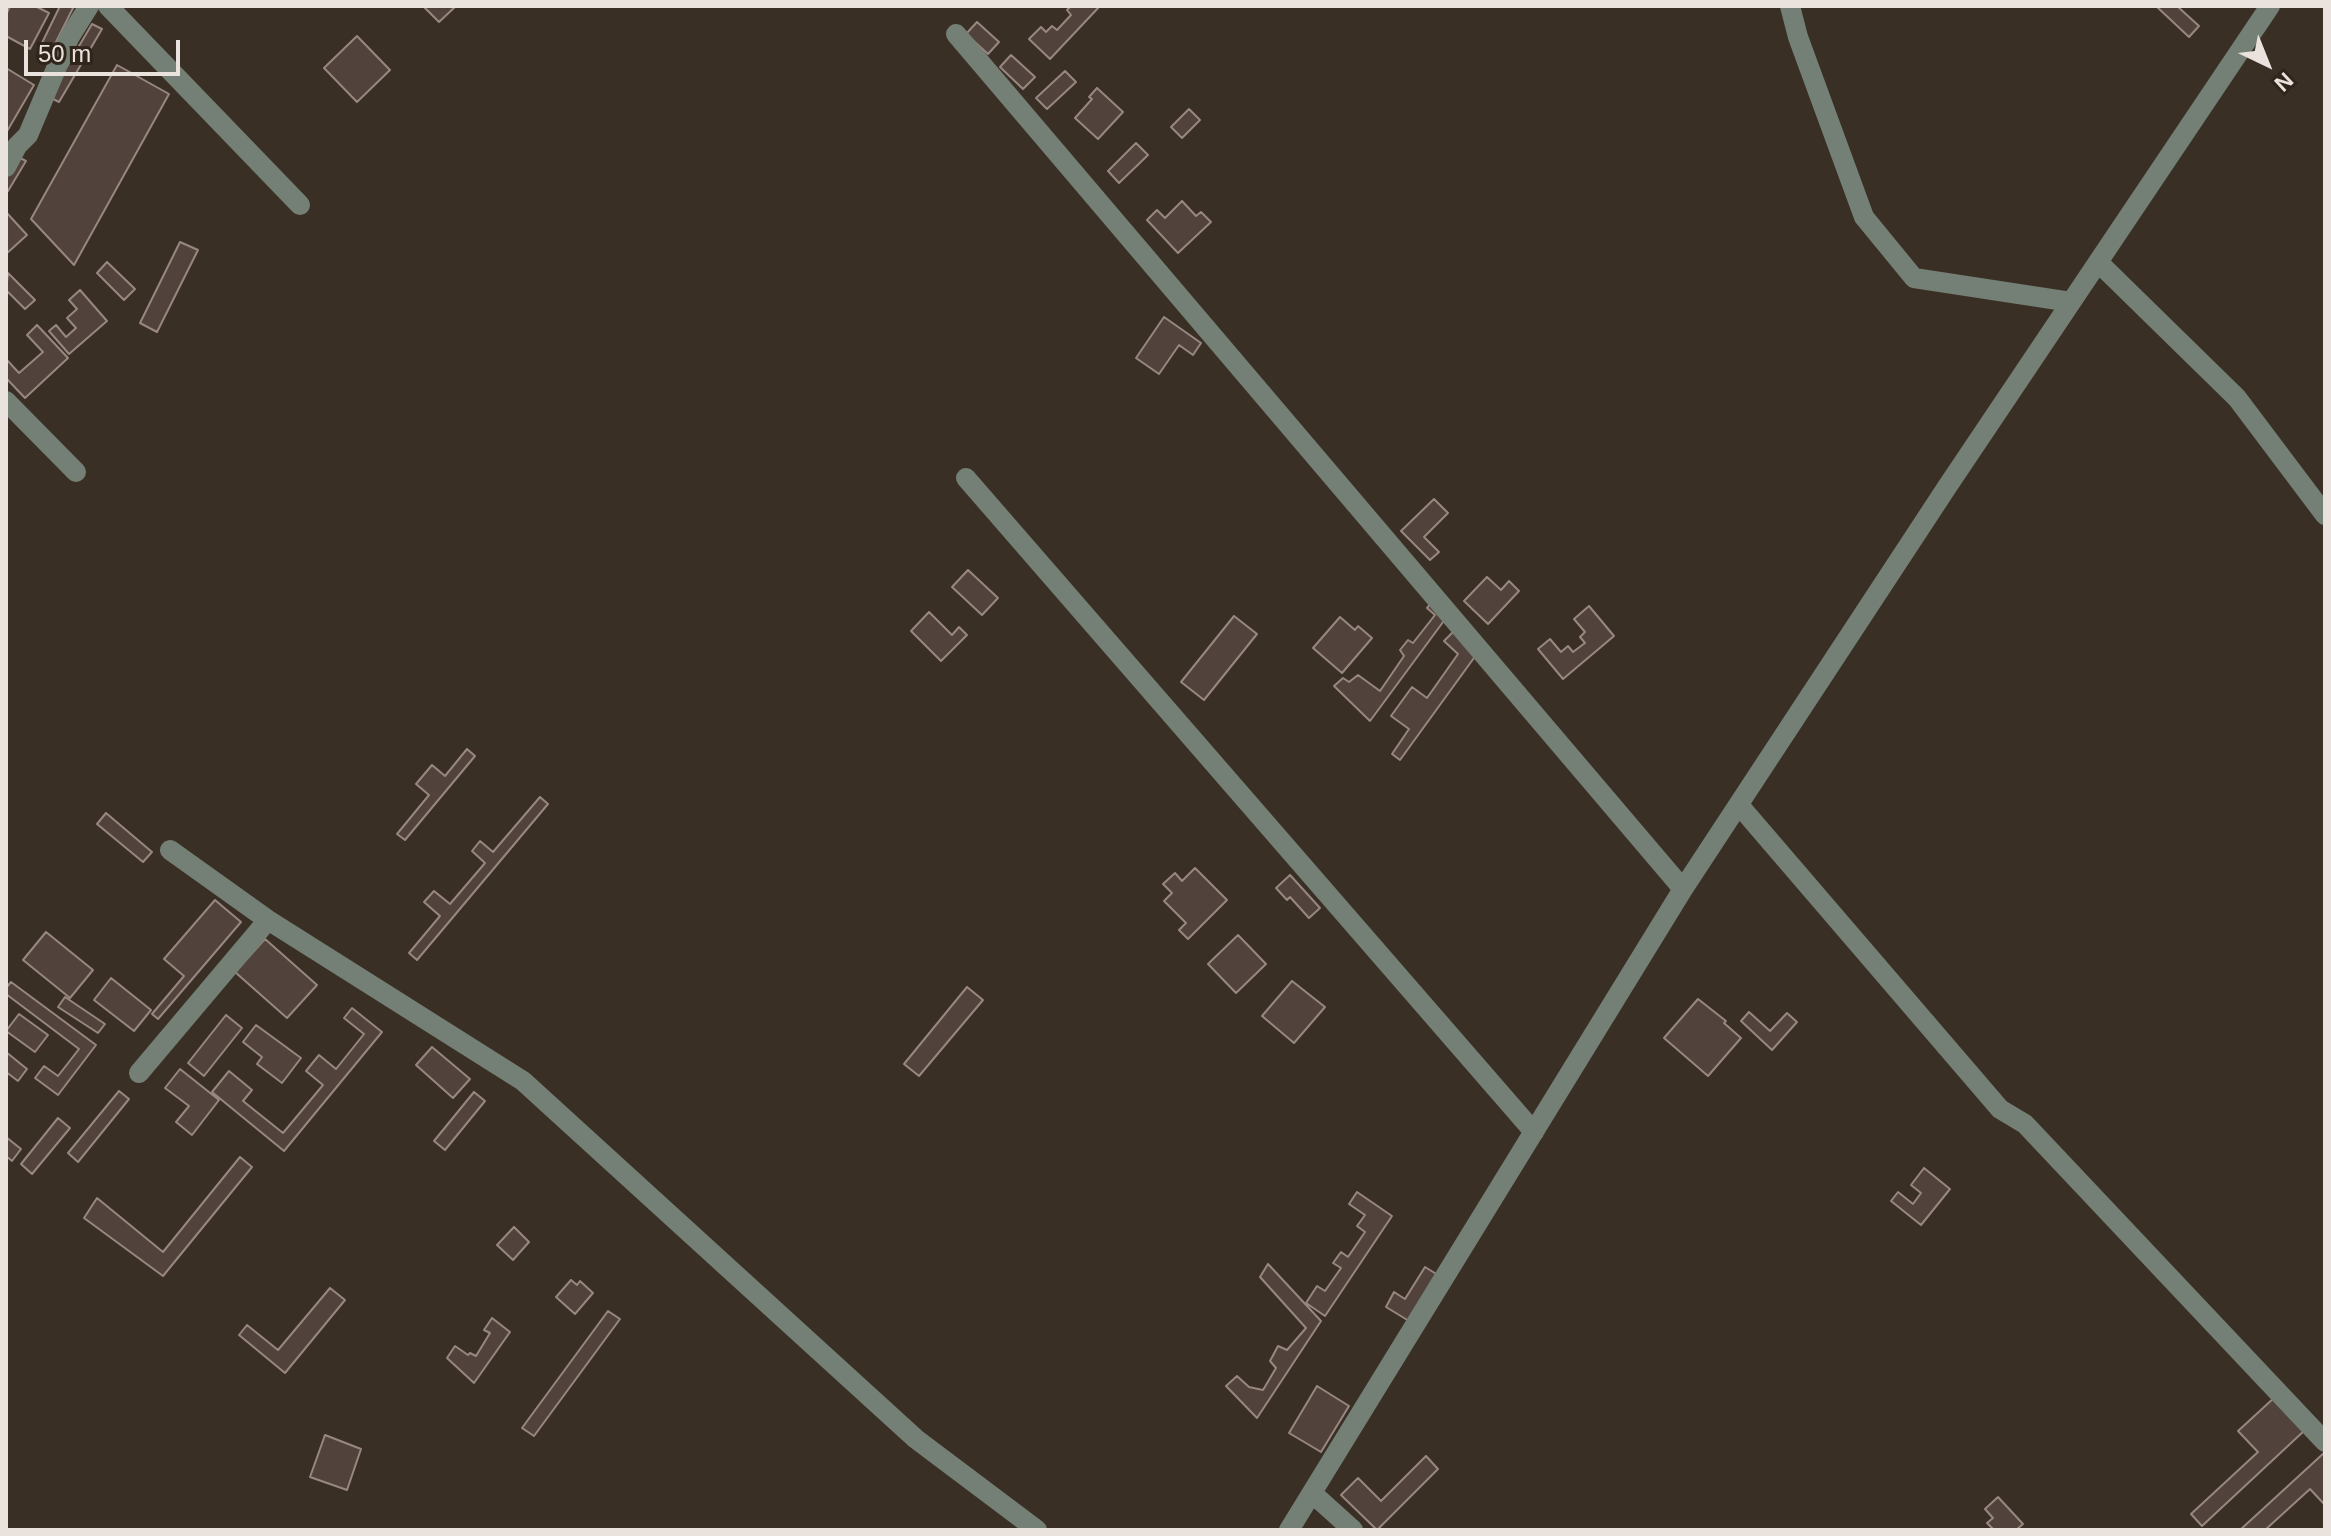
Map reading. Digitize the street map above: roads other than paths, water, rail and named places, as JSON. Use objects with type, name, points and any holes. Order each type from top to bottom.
[{"type":"street","points":[[6,167],[17,146],[28,135],[69,38],[89,6]]},
{"type":"street","points":[[108,6],[300,205]]},
{"type":"street","points":[[1790,6],[1798,37],[1864,217],[1914,278],[2071,302]]},
{"type":"street","points":[[1289,1530],[1683,889],[2270,6]]},
{"type":"street","points":[[956,34],[1683,889]]},
{"type":"street","points":[[2098,262],[2237,398],[2325,515]]},
{"type":"street","points":[[6,401],[76,472]]},
{"type":"street","points":[[966,478],[1534,1132]]},
{"type":"street","points":[[1739,805],[2000,1109],[2025,1124],[2325,1442]]},
{"type":"street","points":[[170,850],[268,920],[523,1081],[916,1439],[1037,1530]]},
{"type":"street","points":[[139,1073],[268,920]]},
{"type":"street","points":[[1312,1493],[1353,1530]]}]
